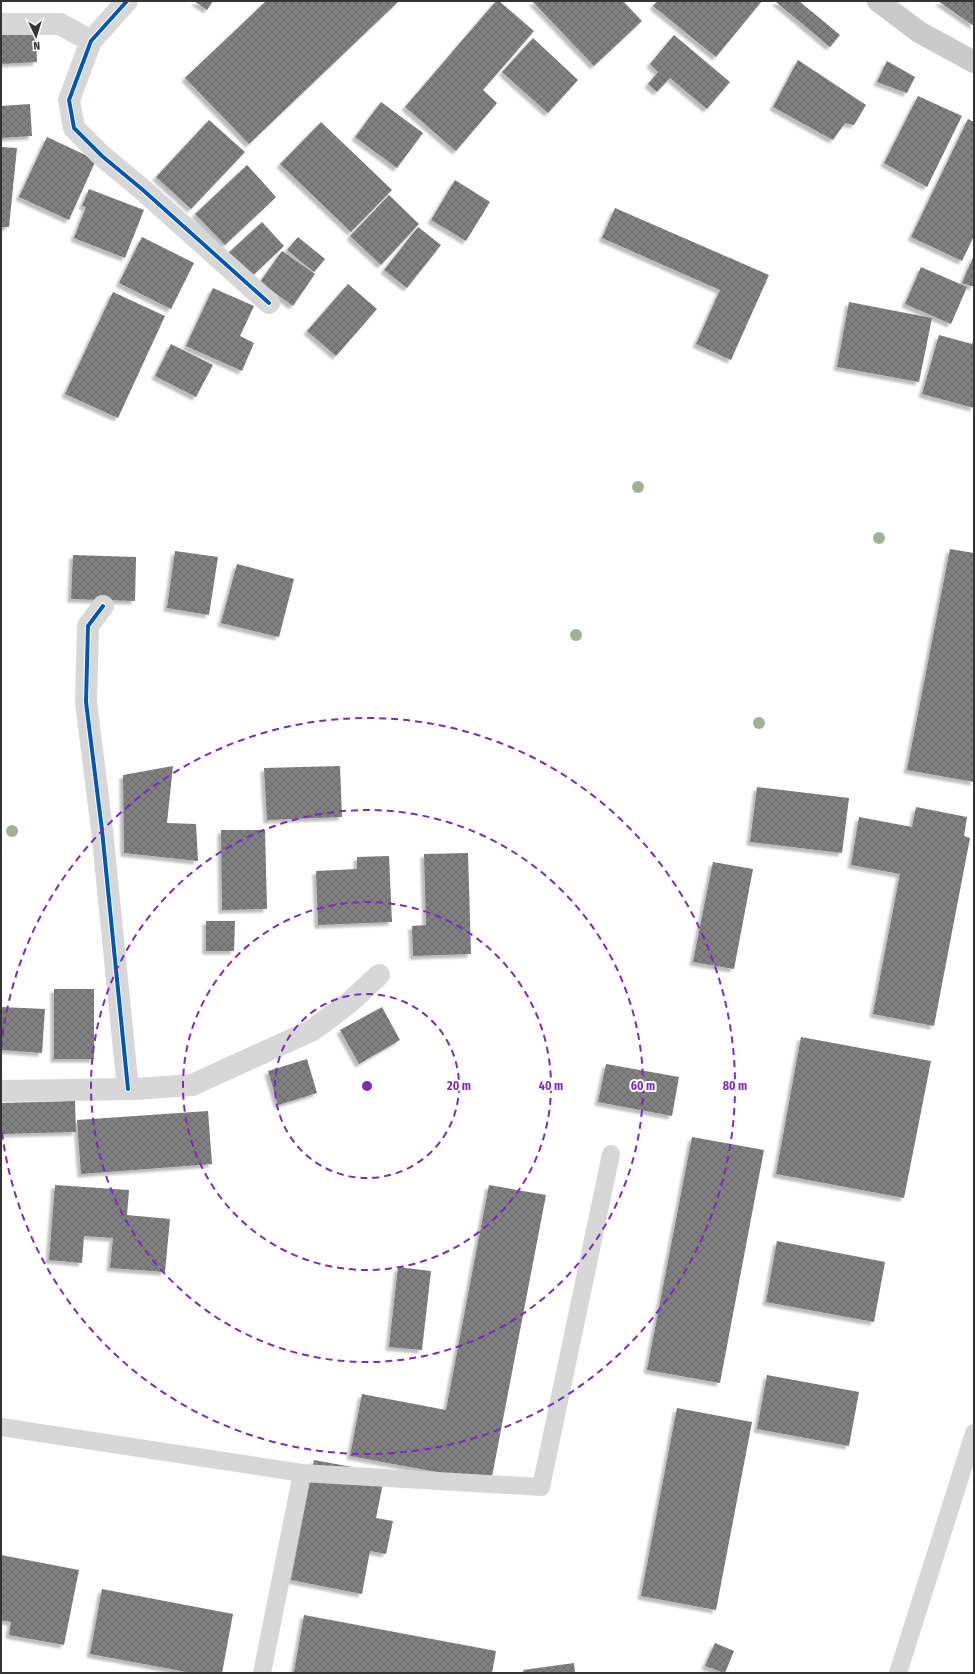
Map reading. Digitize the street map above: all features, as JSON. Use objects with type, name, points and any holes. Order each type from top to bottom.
[{"type":"main road","points":[[878,1],[920,32],[974,62]]},
{"type":"street","points":[[127,1],[92,40],[69,100],[74,128],[102,156],[143,190],[269,303]]},
{"type":"street","points":[[1,24],[60,24],[92,40]]},
{"type":"street","points":[[103,606],[88,626],[86,702],[102,830],[128,1089]]},
{"type":"street","points":[[1,1091],[128,1089],[192,1085],[313,1030],[350,1002],[379,975]]},
{"type":"lane","points":[[1,1426],[302,1473],[541,1487],[611,1154]]},
{"type":"lane","points":[[898,1673],[974,1433]]},
{"type":"lane","points":[[262,1673],[302,1473]]},
{"type":"building","points":[[194,1],[213,1],[207,10]]},
{"type":"building","points":[[266,1],[399,1],[249,144],[185,78]]},
{"type":"building","points":[[496,1],[499,1],[534,31],[483,90],[497,103],[456,151],[405,107]]},
{"type":"building","points":[[532,1],[623,1],[642,21],[594,66]]},
{"type":"building","points":[[657,1],[762,1],[716,57],[653,6]]},
{"type":"building","points":[[775,1],[799,1],[840,35],[830,47]]},
{"type":"building","points":[[938,1],[974,1],[974,26]]},
{"type":"building","points":[[36,32],[37,62],[1,64],[1,33]]},
{"type":"building","points":[[674,35],[730,82],[707,109],[670,78],[657,92],[648,84],[658,72],[650,64]]},
{"type":"building","points":[[533,38],[578,80],[548,113],[502,72]]},
{"type":"building","points":[[798,60],[866,105],[854,125],[845,123],[833,140],[773,107]]},
{"type":"building","points":[[887,61],[915,77],[907,93],[877,82]]},
{"type":"building","points":[[918,96],[962,116],[927,187],[884,163]]},
{"type":"building","points":[[381,102],[423,133],[397,168],[355,137]]},
{"type":"building","points":[[30,104],[32,136],[1,138],[1,106]]},
{"type":"building","points":[[968,119],[974,122],[974,236],[962,261],[911,237]]},
{"type":"building","points":[[209,120],[245,152],[191,209],[156,177]]},
{"type":"building","points":[[321,122],[392,190],[351,232],[280,164]]},
{"type":"building","points":[[47,137],[96,160],[69,220],[19,197]]},
{"type":"building","points":[[1,147],[17,148],[9,227],[1,227]]},
{"type":"building","points":[[247,165],[276,197],[225,245],[195,214]]},
{"type":"building","points":[[455,180],[490,202],[466,241],[431,220]]},
{"type":"building","points":[[89,189],[144,210],[125,258],[74,238],[86,207],[82,206]]},
{"type":"building","points":[[389,195],[419,224],[381,265],[350,236]]},
{"type":"building","points":[[615,208],[769,275],[731,360],[696,344],[720,290],[602,238]]},
{"type":"building","points":[[262,222],[284,246],[249,279],[226,255]]},
{"type":"building","points":[[418,227],[441,245],[407,288],[384,270]]},
{"type":"building","points":[[142,237],[194,263],[171,309],[119,283]]},
{"type":"building","points":[[298,237],[325,259],[314,272],[287,250]]},
{"type":"building","points":[[282,251],[315,274],[293,306],[260,282]]},
{"type":"building","points":[[974,255],[974,287],[962,283]]},
{"type":"building","points":[[921,267],[967,287],[951,324],[905,304]]},
{"type":"building","points":[[348,284],[377,309],[336,356],[307,331]]},
{"type":"building","points":[[213,288],[254,306],[240,336],[254,343],[242,371],[186,346]]},
{"type":"building","points":[[113,292],[165,316],[118,418],[65,394]]},
{"type":"building","points":[[849,302],[932,318],[919,382],[837,367]]},
{"type":"building","points":[[939,335],[972,344],[974,338],[974,408],[922,394]]},
{"type":"building","points":[[171,344],[213,365],[196,397],[155,376]]},
{"type":"building","points":[[950,549],[974,553],[974,782],[907,770]]},
{"type":"building","points":[[175,551],[218,557],[209,615],[167,608]]},
{"type":"building","points":[[73,555],[136,557],[135,601],[71,599]]},
{"type":"building","points":[[237,564],[294,579],[279,637],[221,623]]},
{"type":"building","points":[[173,766],[167,823],[196,824],[198,861],[124,853],[123,775]]},
{"type":"building","points":[[340,766],[342,817],[267,820],[264,768]]},
{"type":"building","points":[[757,787],[849,798],[842,853],[750,842]]},
{"type":"building","points":[[916,807],[967,817],[964,836],[970,838],[934,1026],[873,1014],[900,874],[851,865],[859,817],[912,827]]},
{"type":"building","points":[[221,830],[265,830],[267,909],[222,910]]},
{"type":"building","points":[[468,853],[471,954],[413,956],[412,926],[426,925],[424,854]]},
{"type":"building","points":[[389,856],[392,922],[318,925],[316,871],[357,869],[357,857]]},
{"type":"building","points":[[713,862],[753,869],[734,969],[693,962]]},
{"type":"building","points":[[206,921],[235,921],[234,951],[206,951]]},
{"type":"building","points":[[54,989],[94,989],[94,1059],[54,1059]]},
{"type":"building","points":[[1,1007],[45,1009],[42,1053],[1,1050]]},
{"type":"building","points":[[382,1007],[400,1040],[359,1064],[340,1030]]},
{"type":"building","points":[[801,1037],[931,1061],[904,1198],[776,1174]]},
{"type":"building","points":[[307,1059],[317,1093],[278,1105],[268,1071]]},
{"type":"building","points":[[606,1064],[679,1077],[672,1116],[598,1102]]},
{"type":"building","points":[[75,1101],[76,1132],[1,1134],[1,1103]]},
{"type":"building","points":[[208,1111],[212,1164],[81,1174],[77,1120]]},
{"type":"building","points":[[692,1137],[764,1150],[720,1383],[647,1370]]},
{"type":"building","points":[[55,1185],[129,1190],[127,1215],[170,1219],[165,1272],[110,1268],[113,1238],[84,1236],[82,1263],[49,1260]]},
{"type":"building","points":[[489,1185],[546,1195],[491,1482],[350,1456],[362,1394],[446,1410]]},
{"type":"building","points":[[777,1241],[885,1262],[874,1322],[766,1302]]},
{"type":"building","points":[[398,1267],[431,1271],[422,1350],[389,1347]]},
{"type":"building","points":[[767,1375],[859,1392],[849,1446],[757,1429]]},
{"type":"building","points":[[677,1408],[752,1422],[716,1610],[641,1596]]},
{"type":"building","points":[[314,1460],[385,1473],[376,1518],[393,1521],[386,1554],[370,1551],[362,1594],[291,1580]]},
{"type":"building","points":[[1,1555],[79,1570],[64,1645],[9,1635],[11,1622],[1,1620]]},
{"type":"building","points":[[102,1589],[233,1614],[222,1673],[192,1673],[90,1654]]},
{"type":"building","points":[[304,1615],[496,1651],[492,1673],[294,1672]]},
{"type":"building","points":[[715,1643],[734,1651],[725,1673],[705,1666]]},
{"type":"building","points":[[574,1663],[575,1673],[524,1673],[523,1670]]},
{"type":"cycle path","points":[[127,1],[91,41],[69,100],[74,128],[102,156],[143,190],[269,303]]},
{"type":"cycle path","points":[[103,606],[88,626],[86,702],[102,830],[128,1089]]}]
